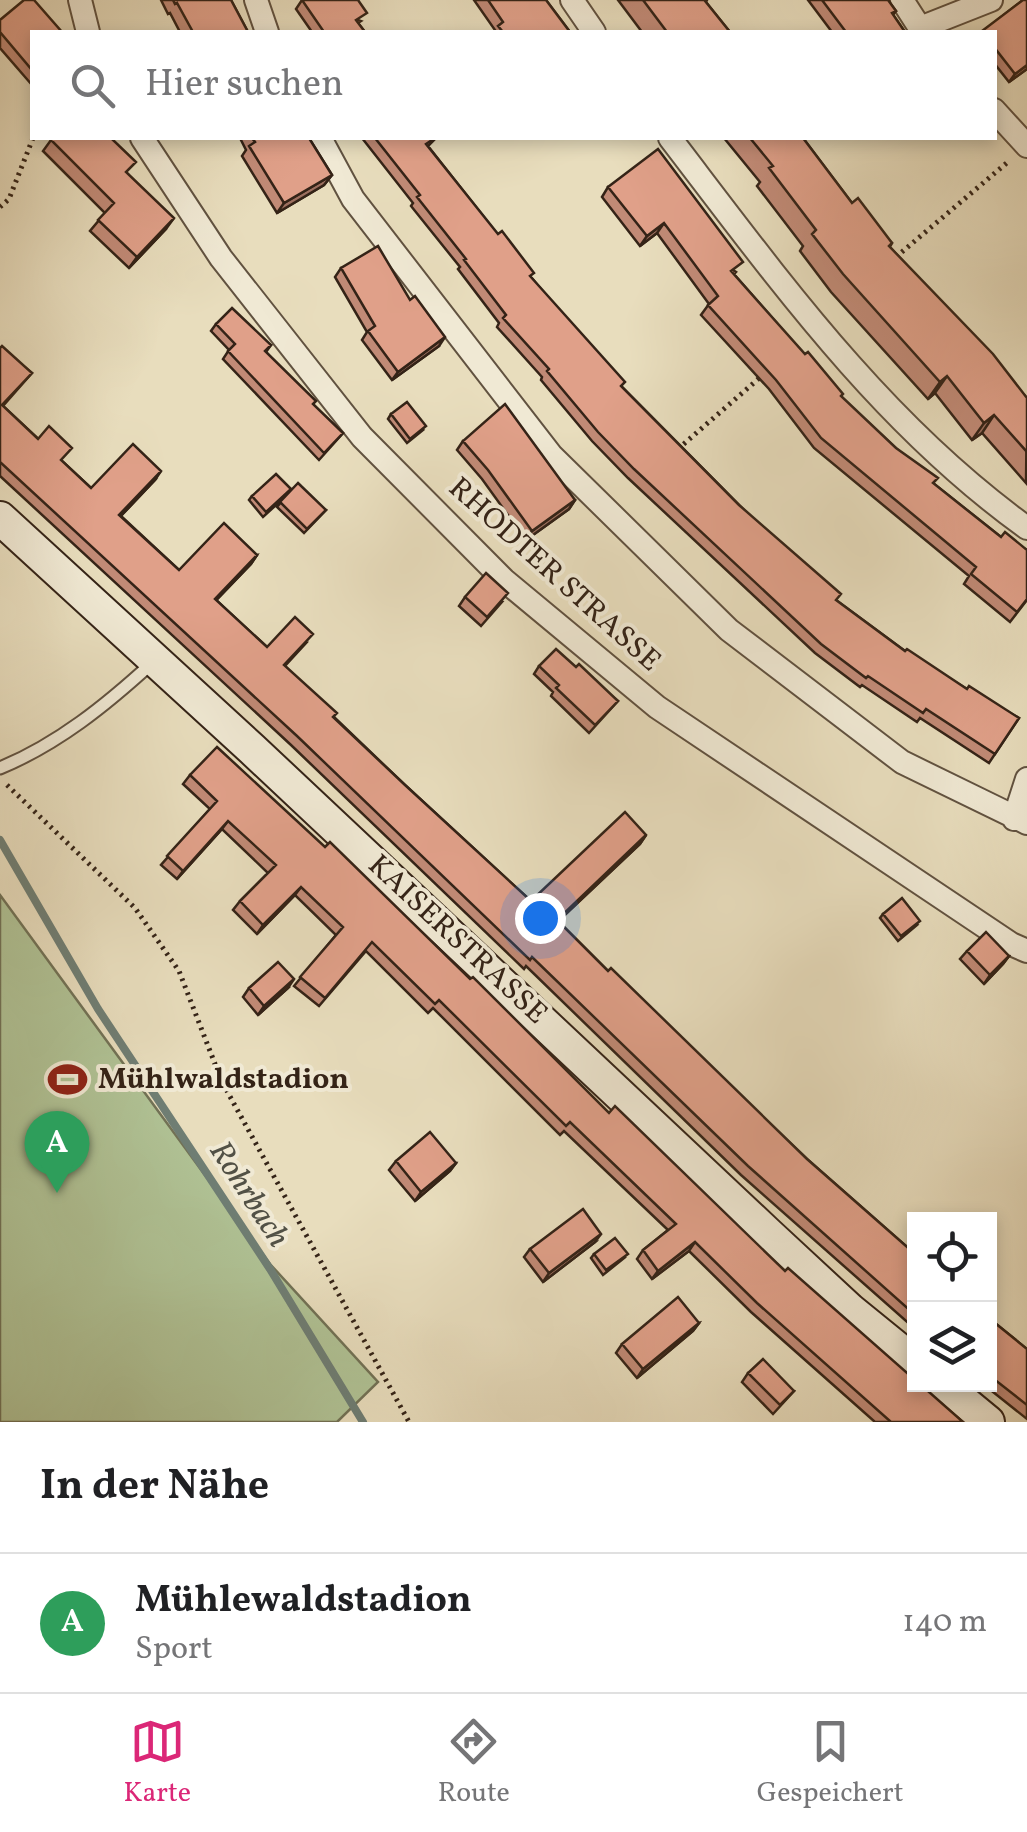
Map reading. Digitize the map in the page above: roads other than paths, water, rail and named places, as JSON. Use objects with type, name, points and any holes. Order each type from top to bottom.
[{"type":"main road","name":"KAISERSTRASSE","points":[[0,518],[795,1258],[907,1356]]},
{"type":"main road","points":[[952,1392],[988,1422]]},
{"type":"street","points":[[80,0],[88,30]]},
{"type":"street","points":[[256,0],[267,30]]},
{"type":"street","points":[[572,0],[593,30]]},
{"type":"street","points":[[902,0],[922,30],[991,0]]},
{"type":"street","points":[[997,113],[1027,146]]},
{"type":"street","name":"RHODTER STRASSE","points":[[143,140],[221,258],[362,437],[504,580],[657,708],[1027,951]]},
{"type":"street","points":[[321,140],[353,199],[552,456],[729,630],[902,762],[1021,821],[1027,779]]},
{"type":"street","points":[[672,140],[817,330],[867,386],[978,492],[1027,528]]},
{"type":"lane","points":[[0,768],[41,751],[118,694],[156,660]]},
{"type":"waterway","name":"Rohrbach","points":[[0,840],[98,1009],[270,1269],[363,1422]]},
{"type":"place","name":"Mühlwaldstadion","points":[[68,1080]]},
{"type":"place","name":"Mühlewaldstadion","points":[[57,1193]]}]
